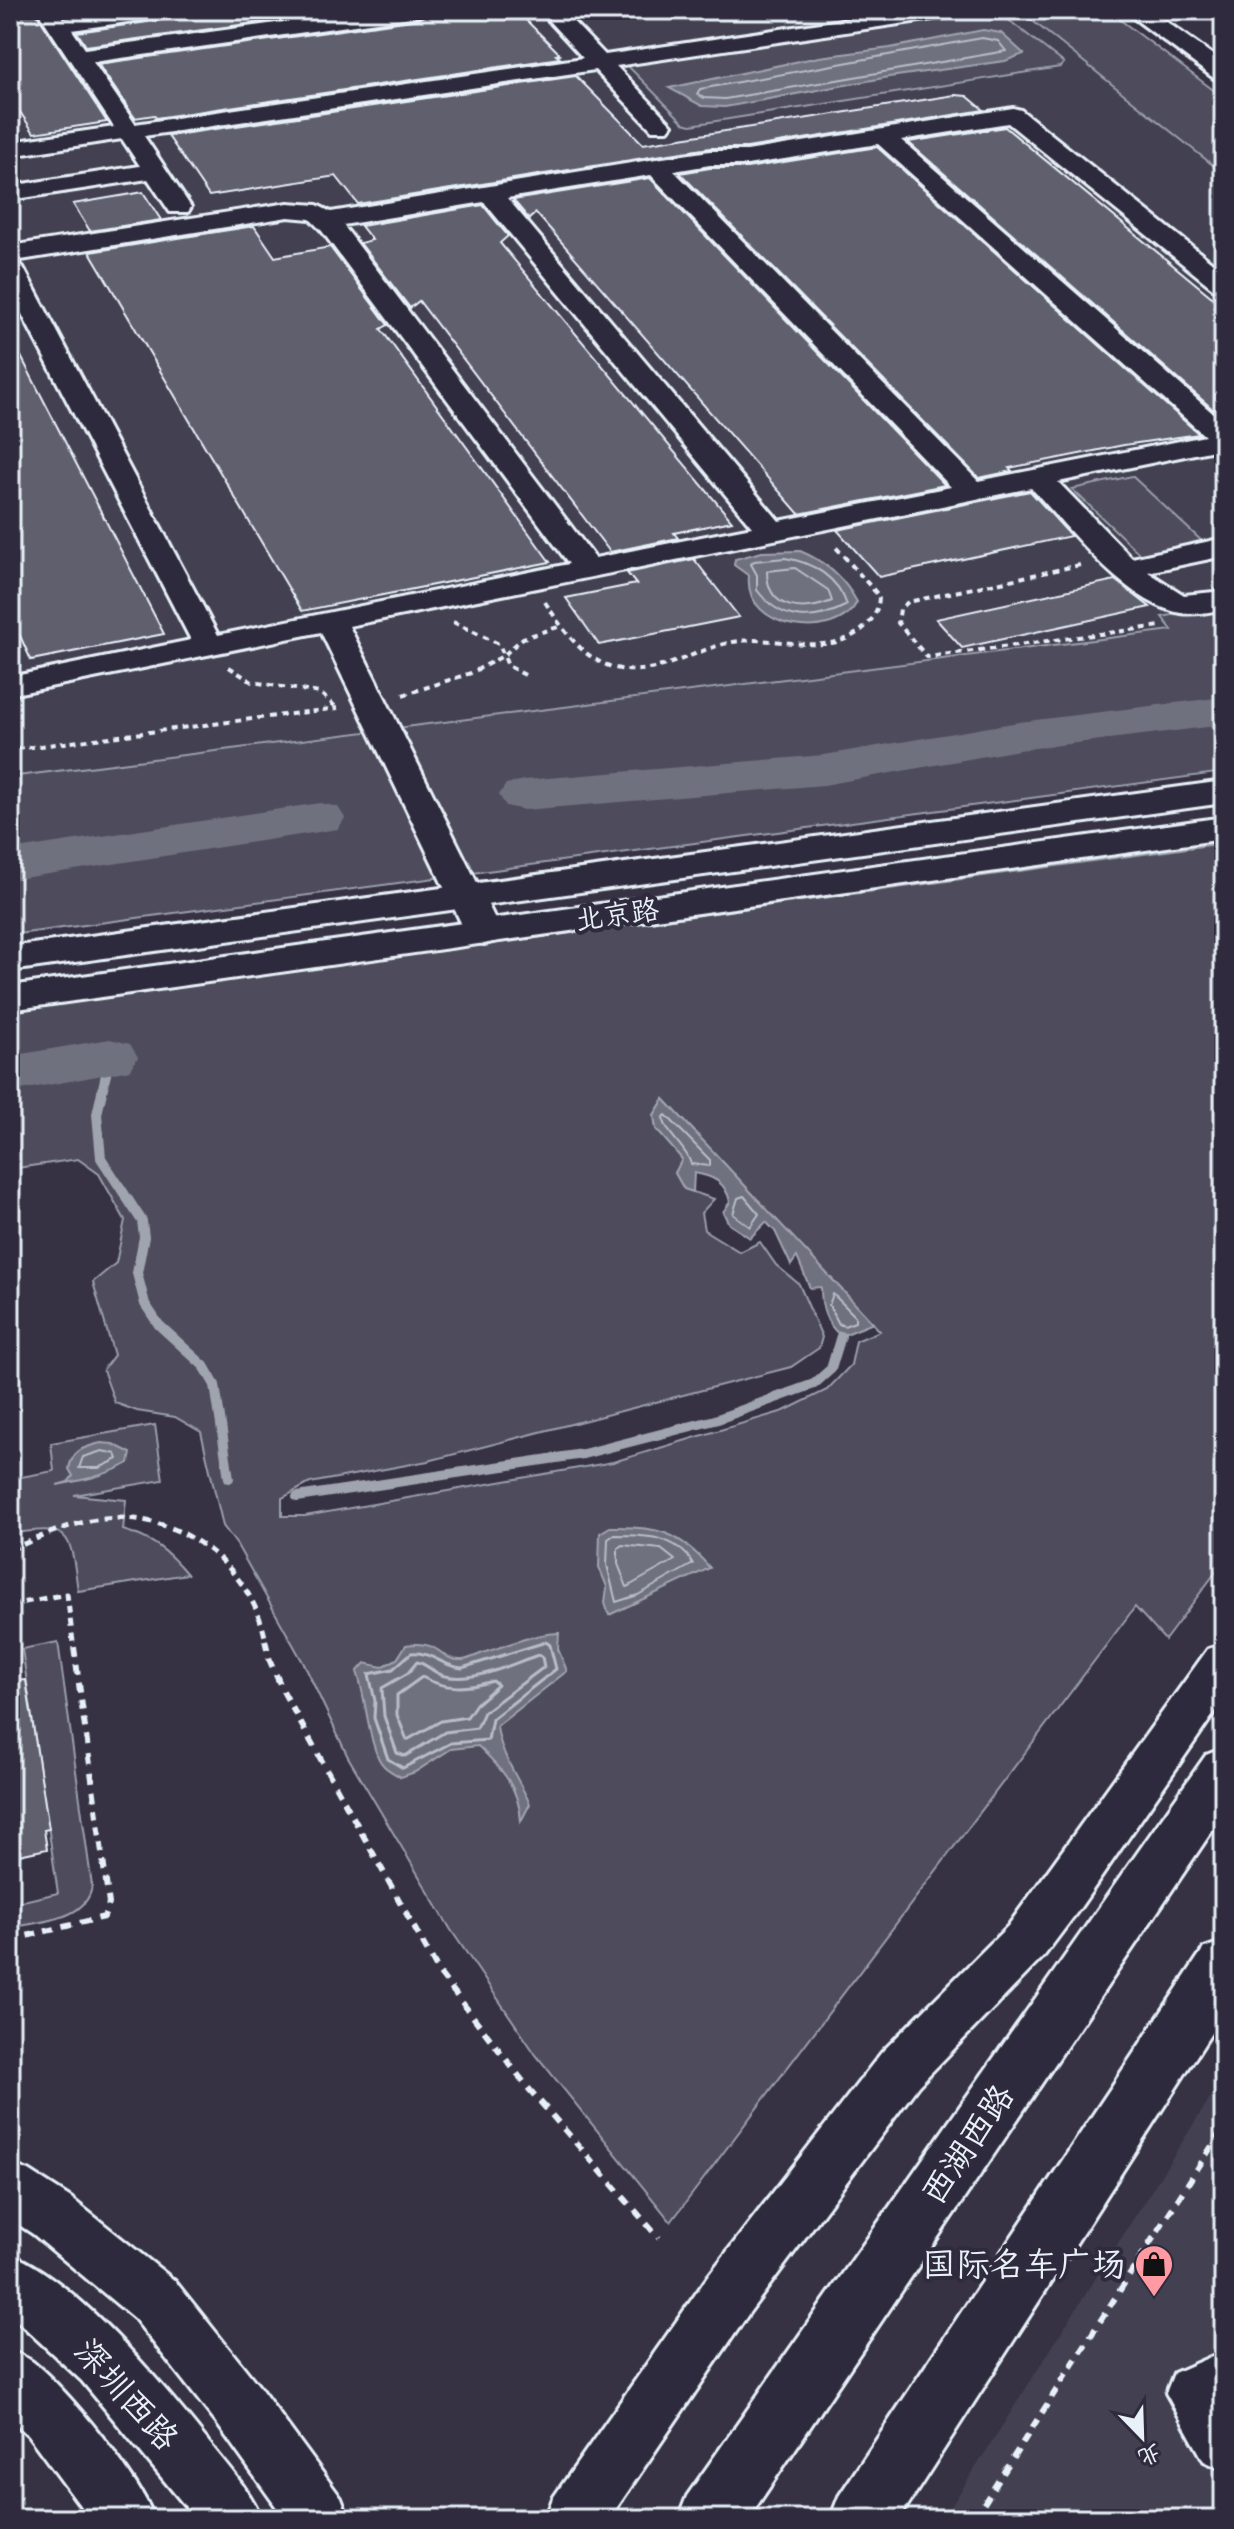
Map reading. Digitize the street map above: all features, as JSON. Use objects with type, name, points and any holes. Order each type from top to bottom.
[{"type":"main road","points":[[1135,10],[1224,74]]},
{"type":"main road","points":[[1161,10],[1224,54]]},
{"type":"main road","name":"北京路","points":[[10,959],[1224,792]]},
{"type":"main road","name":"北京路","points":[[10,998],[1224,828]]},
{"type":"main road","name":"西湖西路","points":[[710,2519],[1224,1770]]},
{"type":"main road","points":[[862,2519],[1224,1965]]},
{"type":"street","points":[[169,10],[53,18],[179,207]]},
{"type":"street","points":[[79,57],[419,10]]},
{"type":"street","points":[[550,10],[660,125]]},
{"type":"street","points":[[10,149],[953,10]]},
{"type":"street","points":[[325,220],[656,166],[710,158],[747,158],[1013,115],[1224,285]]},
{"type":"street","points":[[883,136],[1224,439]]},
{"type":"street","points":[[656,166],[971,491]]},
{"type":"street","points":[[10,193],[155,171]]},
{"type":"street","points":[[490,193],[772,532]]},
{"type":"street","points":[[10,254],[288,210],[317,212],[588,569]]},
{"type":"street","points":[[10,267],[209,646]]},
{"type":"street","points":[[10,686],[1224,439]]},
{"type":"street","points":[[1038,478],[1148,589],[1177,603],[1198,605],[1224,600]]},
{"type":"street","points":[[1122,563],[1224,547]]},
{"type":"street","points":[[331,621],[484,933]]},
{"type":"street","points":[[574,2519],[729,2294],[891,2081],[1026,1941],[1224,1662]]},
{"type":"street","points":[[10,2189],[52,2216],[155,2300],[238,2405],[320,2519]]},
{"type":"street","name":"深圳西路","points":[[10,2280],[49,2309],[142,2403],[233,2519]]},
{"type":"street","points":[[10,2379],[48,2415],[126,2519]]},
{"type":"street","points":[[1209,2386],[1224,2441]]},
{"type":"path","points":[[531,580],[582,653],[622,670],[646,669],[716,645],[741,641],[793,640],[828,644],[846,639],[870,621],[877,612],[879,596],[815,523]]},
{"type":"path","points":[[1122,563],[908,602],[898,608],[894,617],[927,657],[1161,626]]},
{"type":"path","points":[[434,600],[465,633],[497,642],[514,671],[527,676]]},
{"type":"path","points":[[17,749],[371,703],[451,680],[503,656],[523,638],[561,626]]},
{"type":"path","points":[[209,646],[236,674],[252,682],[320,693],[337,708]]},
{"type":"path","points":[[10,1550],[80,1522],[142,1521],[178,1529],[202,1542],[245,1585],[258,1611],[270,1660],[283,1691],[440,1974],[529,2089],[659,2238]]},
{"type":"path","points":[[10,1605],[67,1594],[109,1904],[104,1917],[10,1940]]},
{"type":"path","points":[[974,2519],[1224,2127]]},
{"type":"shaded area","points":[[10,10],[1019,10],[1224,174],[1224,624],[10,777]]},
{"type":"shaded area","points":[[1019,10],[1107,10],[1224,98],[1224,174]]},
{"type":"shaded area","points":[[987,12],[996,19],[1006,18],[1064,63],[1060,67],[691,125],[684,123],[626,64]]},
{"type":"shaded area","points":[[1132,476],[1206,545],[1144,558],[1072,489]]},
{"type":"shaded area","points":[[1224,605],[1224,772],[10,935],[10,777],[1172,630],[1162,617]]},
{"type":"shaded area","points":[[1224,843],[1224,1561],[1165,1640],[1135,1607],[671,2222],[536,2055],[451,1930],[348,1757],[304,1664],[237,1545],[223,1526],[201,1432],[175,1417],[137,1411],[115,1403],[103,1370],[114,1355],[93,1282],[116,1263],[125,1220],[99,1174],[78,1159],[10,1169],[10,1010]],"holes":[[[664,1099],[880,1331],[856,1341],[851,1365],[827,1390],[784,1411],[613,1462],[305,1516],[282,1516],[282,1498],[310,1483],[428,1461],[791,1367],[819,1348],[822,1337],[799,1284],[776,1265],[760,1242],[740,1252],[704,1230],[701,1213],[714,1199],[684,1189],[675,1173],[683,1159],[656,1129],[654,1115]]]},
{"type":"shaded area","points":[[155,1425],[163,1480],[74,1495],[126,1500],[123,1530],[159,1546],[187,1574],[78,1591],[73,1556],[64,1537],[46,1530],[10,1534],[10,1479],[54,1471],[51,1443]]},
{"type":"shaded area","points":[[58,1642],[92,1886],[88,1898],[72,1913],[10,1928],[10,1904],[58,1893],[22,1649]]},
{"type":"shaded area","name":"国际名车广场","points":[[1224,2076],[1224,2519],[943,2519]]},
{"type":"water","points":[[983,30],[1001,33],[1024,54],[1005,61],[889,77],[725,107],[702,106],[669,88],[819,57],[890,48]]},
{"type":"water","points":[[800,551],[826,565],[846,585],[857,602],[846,615],[831,623],[812,626],[793,625],[775,619],[761,609],[751,595],[749,576],[734,565],[735,559],[762,552]]},
{"type":"water","points":[[664,1099],[873,1323],[841,1336],[825,1314],[821,1287],[810,1288],[797,1257],[791,1265],[775,1231],[766,1222],[750,1238],[729,1224],[723,1212],[730,1202],[718,1181],[694,1173],[693,1192],[684,1189],[675,1173],[682,1159],[656,1129],[654,1115]]},
{"type":"water","points":[[101,1443],[113,1444],[131,1453],[129,1463],[103,1474],[57,1485],[68,1482],[73,1476],[69,1469],[76,1453]]},
{"type":"water","points":[[610,1527],[666,1533],[688,1546],[710,1568],[609,1615],[605,1603],[607,1587],[599,1567],[600,1533]]},
{"type":"water","points":[[559,1633],[558,1649],[567,1671],[497,1726],[506,1756],[530,1804],[521,1821],[517,1798],[508,1779],[478,1746],[451,1749],[415,1772],[401,1777],[384,1766],[371,1736],[357,1672],[365,1663],[382,1667],[397,1659],[406,1645],[418,1644],[434,1648],[449,1658],[463,1660],[522,1640]]},
{"type":"building","points":[[10,10],[34,10],[107,122],[34,133],[10,97]]},
{"type":"building","points":[[183,10],[350,10],[86,46],[77,32],[169,19]]},
{"type":"building","points":[[433,10],[452,10],[453,15],[516,10],[560,54],[556,55],[560,58],[156,118],[154,115],[135,118],[98,64],[419,19]]},
{"type":"building","points":[[576,76],[643,144],[955,95],[967,96],[984,110],[747,148],[710,148],[656,156],[358,204],[336,176],[209,196],[168,136]]},
{"type":"building","points":[[1005,127],[1224,307],[1224,419],[908,142]]},
{"type":"building","points":[[877,147],[1199,434],[1009,468],[1012,471],[979,478],[680,173],[710,168],[747,168]]},
{"type":"building","points":[[650,178],[945,485],[799,514],[536,213],[529,219],[513,200]]},
{"type":"building","points":[[143,192],[161,220],[90,231],[73,204]]},
{"type":"building","points":[[483,205],[508,236],[500,243],[732,521],[674,533],[678,538],[610,552],[419,301],[410,308],[360,243],[372,240],[361,226]]},
{"type":"building","points":[[254,226],[275,257],[330,247],[388,325],[381,329],[550,562],[302,611],[90,252]]},
{"type":"building","points":[[10,335],[164,634],[31,660],[10,614]]},
{"type":"building","points":[[1030,491],[1071,536],[879,577],[837,530]]},
{"type":"building","points":[[694,559],[739,617],[599,645],[566,598],[636,584],[627,573]]},
{"type":"building","points":[[1115,580],[1150,607],[962,648],[936,619]]},
{"type":"building","points":[[26,1680],[49,1829],[44,1830],[47,1849],[19,1855],[10,1819],[10,1681]]},
{"type":"waterway","points":[[524,795],[824,770],[1019,736],[1224,711]]},
{"type":"waterway","points":[[10,865],[320,818]]},
{"type":"waterway","points":[[110,1057],[97,1114],[101,1158],[142,1221],[144,1237],[137,1273],[145,1304],[159,1325],[204,1366],[215,1385],[229,1478]]},
{"type":"waterway","points":[[10,1074],[110,1057]]},
{"type":"waterway","points":[[297,1497],[583,1454],[715,1420],[814,1384],[831,1369],[841,1336]]},
{"type":"place","name":"国际名车广场","points":[[1154,2298]]}]
